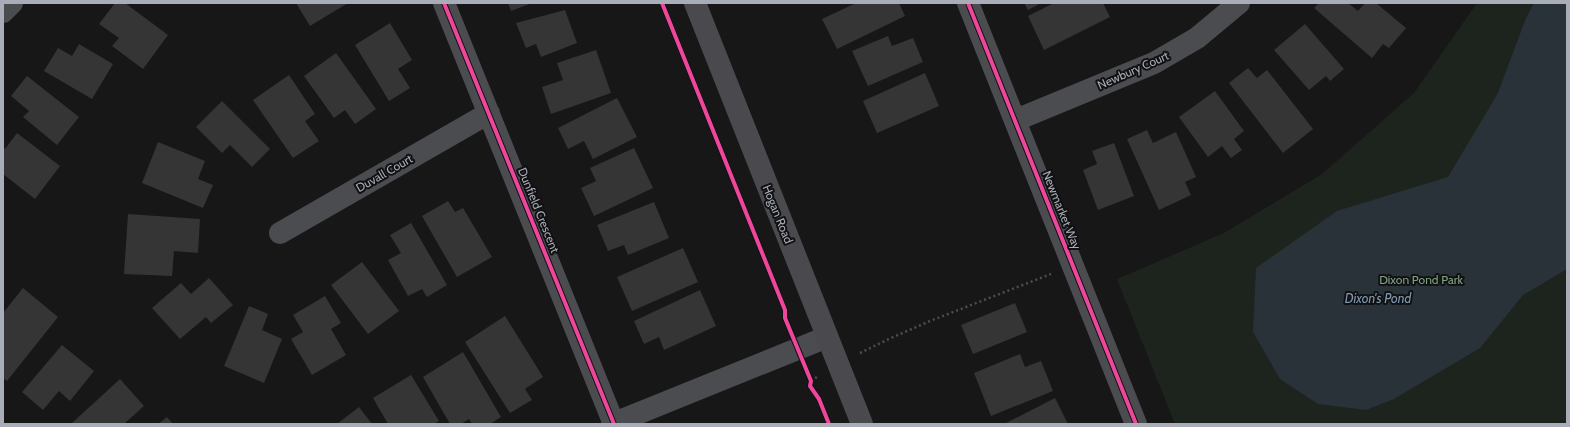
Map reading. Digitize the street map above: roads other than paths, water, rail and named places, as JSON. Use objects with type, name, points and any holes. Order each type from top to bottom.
[{"type":"street","points":[[3,12],[12,3]]},
{"type":"street","name":"Dunfield Crescent","points":[[444,3],[614,424],[827,337]]},
{"type":"street","name":"Hogan Road","points":[[695,3],[862,424]]},
{"type":"street","name":"Newmarket Way","points":[[968,3],[1016,120],[1136,424]]},
{"type":"street","name":"Newbury Court","points":[[1016,120],[1154,63],[1197,38],[1239,3]]},
{"type":"street","name":"Duvall Court","points":[[280,233],[489,114]]},
{"type":"water","name":"Dixon's Pond","points":[[1534,3],[1567,3],[1567,269],[1523,295],[1480,348],[1394,399],[1366,410],[1318,404],[1280,379],[1253,332],[1256,268],[1337,211],[1448,177],[1498,93],[1526,18]]},
{"type":"park label","name":"Dixon Pond Park","points":[[1421,279]]}]
